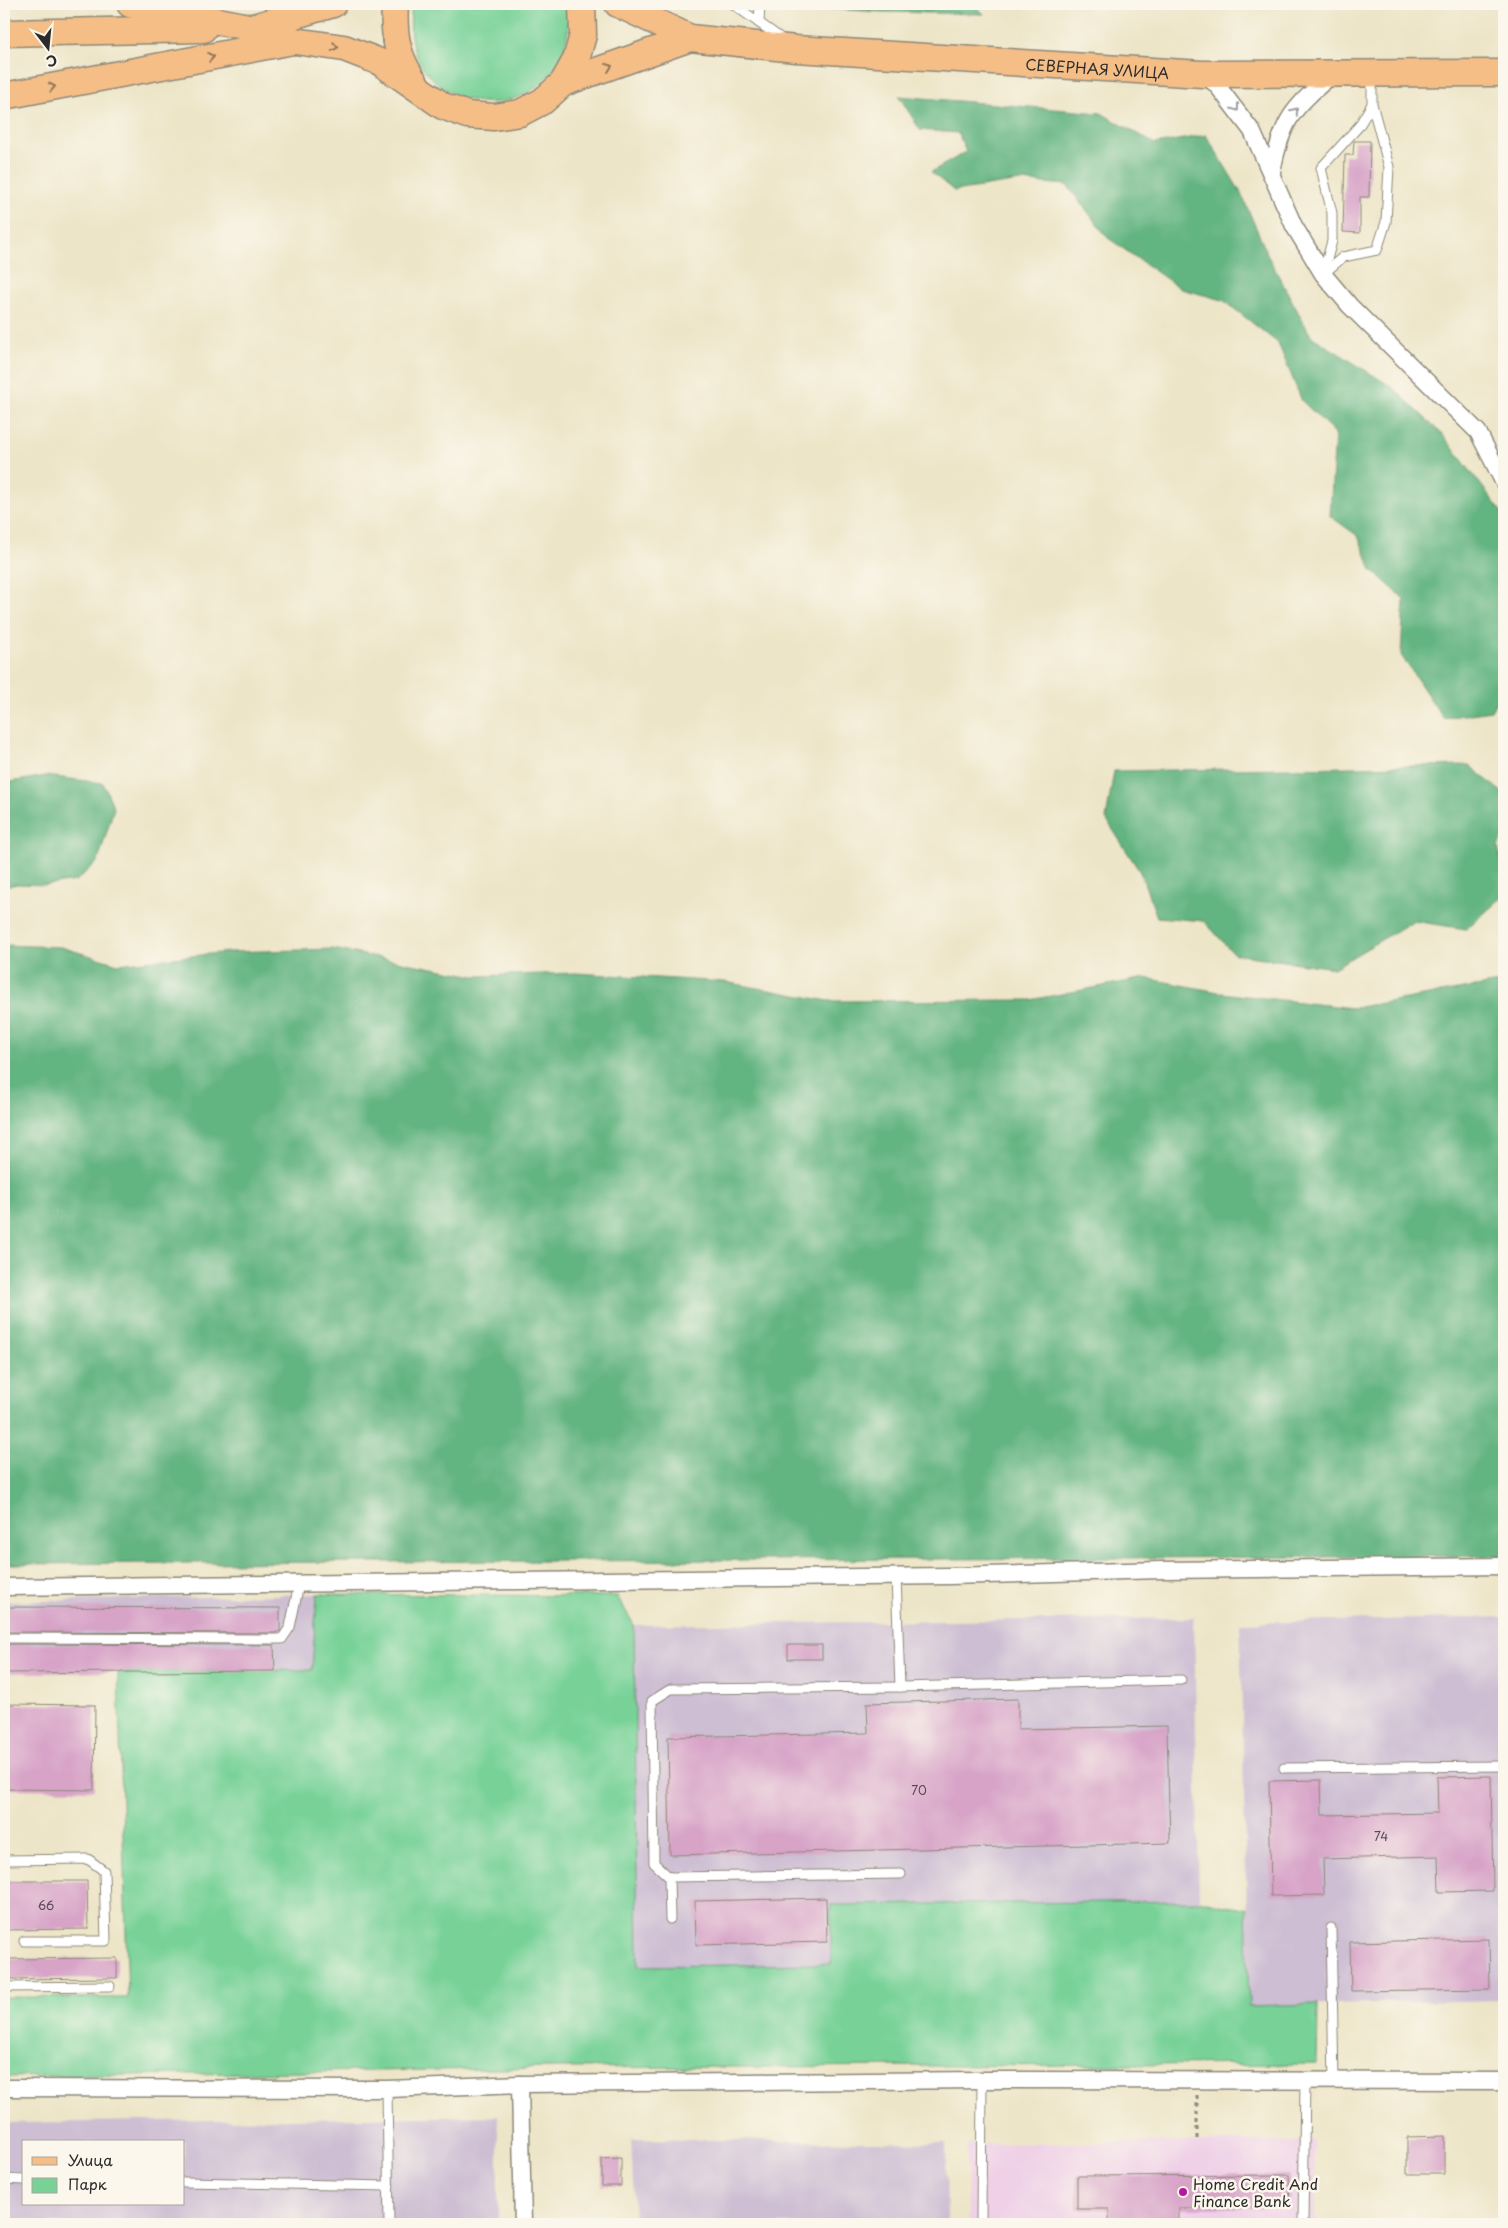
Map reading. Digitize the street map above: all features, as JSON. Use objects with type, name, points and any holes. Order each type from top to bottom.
[{"type":"main road","points":[[130,4],[254,28],[295,41],[344,48],[380,62],[443,106],[468,115],[494,117],[520,112],[543,101],[563,83],[576,60],[583,35],[582,4]]},
{"type":"main road","points":[[4,33],[254,28],[333,4]]},
{"type":"main road","points":[[395,4],[393,27],[397,50],[407,72],[421,90]]},
{"type":"main road","points":[[618,4],[690,38]]},
{"type":"main road","points":[[563,83],[690,38]]},
{"type":"main road","name":"СЕВЕРНАЯ УЛИЦА","points":[[690,38],[796,49],[1202,74],[1504,74]]},
{"type":"main road","points":[[4,96],[295,41]]},
{"type":"street","points":[[1202,74],[1216,84],[1246,123],[1262,150],[1294,226],[1323,274],[1350,306],[1478,432],[1504,483]]},
{"type":"street","points":[[1272,172],[1283,127],[1294,110],[1333,74]]},
{"type":"street","points":[[4,1587],[1504,1566]]},
{"type":"street","points":[[4,2088],[387,2089],[520,2084],[982,2080],[1504,2081]]},
{"type":"street","points":[[520,2084],[524,2224]]},
{"type":"lane","points":[[733,4],[796,49]]},
{"type":"lane","points":[[759,23],[760,4]]},
{"type":"lane","points":[[1323,274],[1343,257],[1377,250],[1386,222],[1388,167],[1372,104],[1372,75]]},
{"type":"lane","points":[[1323,274],[1332,241],[1332,213],[1321,168],[1359,126],[1372,104]]},
{"type":"lane","points":[[896,1576],[900,1687]]},
{"type":"lane","points":[[4,1638],[282,1639],[290,1627],[299,1584]]},
{"type":"lane","points":[[670,1919],[669,1878],[654,1863],[652,1701],[671,1689],[900,1687],[1181,1680]]},
{"type":"lane","points":[[1284,1768],[1504,1766]]},
{"type":"lane","points":[[4,1860],[88,1858],[104,1871],[106,1941],[24,1941]]},
{"type":"lane","points":[[669,1878],[901,1874]]},
{"type":"lane","points":[[1331,1928],[1334,2081]]},
{"type":"lane","points":[[4,1987],[110,1986]]},
{"type":"lane","points":[[980,2224],[982,2080]]},
{"type":"lane","points":[[1303,2224],[1305,2081]]},
{"type":"lane","points":[[387,2089],[389,2224]]},
{"type":"lane","points":[[4,2179],[22,2180]]},
{"type":"lane","points":[[185,2182],[389,2186]]},
{"type":"path","points":[[1197,2080],[1197,2142]]},
{"type":"shaded area","points":[[317,1594],[312,1670],[4,1673],[4,1602]]},
{"type":"shaded area","points":[[1504,1617],[1504,2000],[1249,2006],[1240,1623]]},
{"type":"shaded area","points":[[1194,1618],[1199,1901],[831,1905],[832,1964],[637,1966],[634,1625]]},
{"type":"shaded area","points":[[498,2116],[498,2224],[4,2224],[4,2123]]},
{"type":"shaded area","points":[[631,2139],[946,2143],[947,2224],[635,2224]]},
{"type":"shaded area","name":"Home Credit And Finance Bank","points":[[1315,2141],[1316,2224],[968,2224],[967,2144]]},
{"type":"green space","points":[[412,4],[566,4],[568,30],[565,45],[557,65],[545,80],[529,92],[512,99],[493,102],[474,101],[455,94],[437,83],[421,65],[415,53],[411,35]]},
{"type":"green space","points":[[788,4],[973,4],[984,14],[788,7]]},
{"type":"green space","points":[[899,96],[1101,113],[1155,144],[1206,135],[1241,193],[1269,258],[1311,336],[1392,387],[1443,435],[1504,515],[1504,687],[1491,711],[1443,718],[1401,655],[1404,599],[1372,570],[1358,536],[1330,516],[1335,433],[1302,401],[1278,343],[1223,300],[1181,289],[1108,238],[1067,185],[1020,181],[954,191],[931,172],[966,152],[958,133],[920,130]]},
{"type":"green space","points":[[1469,765],[1504,794],[1504,835],[1498,847],[1504,875],[1504,896],[1466,929],[1413,921],[1334,968],[1234,954],[1204,921],[1157,917],[1140,872],[1106,819],[1114,771]]},
{"type":"green space","points":[[46,776],[103,783],[114,808],[98,861],[76,881],[47,885],[17,884],[4,887],[4,783]]},
{"type":"green space","points":[[4,945],[61,947],[118,964],[228,952],[333,949],[475,976],[576,973],[725,982],[829,1001],[1030,1000],[1145,978],[1229,994],[1353,1008],[1504,982],[1504,1546],[1499,1556],[4,1564]]},
{"type":"green space","points":[[317,1594],[617,1596],[634,1625],[638,1966],[831,1964],[831,1905],[1199,1901],[1246,1908],[1249,2006],[1318,2004],[1317,2064],[554,2068],[4,2077],[4,1997],[128,1998],[118,1672],[312,1670]]},
{"type":"building","points":[[1354,141],[1370,141],[1369,197],[1360,197],[1360,233],[1343,232],[1345,155],[1353,155]]},
{"type":"building","points":[[4,1607],[280,1608],[280,1631],[274,1633],[4,1632]]},
{"type":"building","points":[[4,1644],[274,1645],[275,1671],[4,1673]]},
{"type":"building","points":[[788,1645],[822,1645],[822,1659],[788,1659]]},
{"type":"building","points":[[1018,1699],[1018,1729],[1167,1726],[1170,1843],[670,1855],[668,1737],[868,1733],[867,1703]]},
{"type":"building","points":[[4,1704],[95,1705],[94,1790],[4,1789]]},
{"type":"building","points":[[1491,1776],[1493,1891],[1439,1892],[1438,1856],[1323,1859],[1324,1895],[1271,1896],[1269,1781],[1321,1780],[1322,1815],[1438,1813],[1437,1777]]},
{"type":"building","points":[[4,1881],[87,1881],[88,1929],[4,1930]]},
{"type":"building","points":[[826,1898],[827,1942],[696,1945],[695,1901]]},
{"type":"building","points":[[1489,1939],[1490,1989],[1351,1991],[1350,1942]]},
{"type":"building","points":[[117,1958],[117,1978],[4,1979],[4,1959]]},
{"type":"building","points":[[1444,2136],[1444,2174],[1407,2174],[1407,2137]]},
{"type":"building","points":[[621,2158],[621,2186],[602,2186],[602,2159]]},
{"type":"building","name":"Home Credit And Finance Bank","points":[[1289,2175],[1290,2207],[1179,2208],[1179,2224],[1109,2224],[1109,2209],[1077,2209],[1077,2176]]},
{"type":"place","name":"Home Credit And Finance Bank","points":[[1183,2192]]}]
